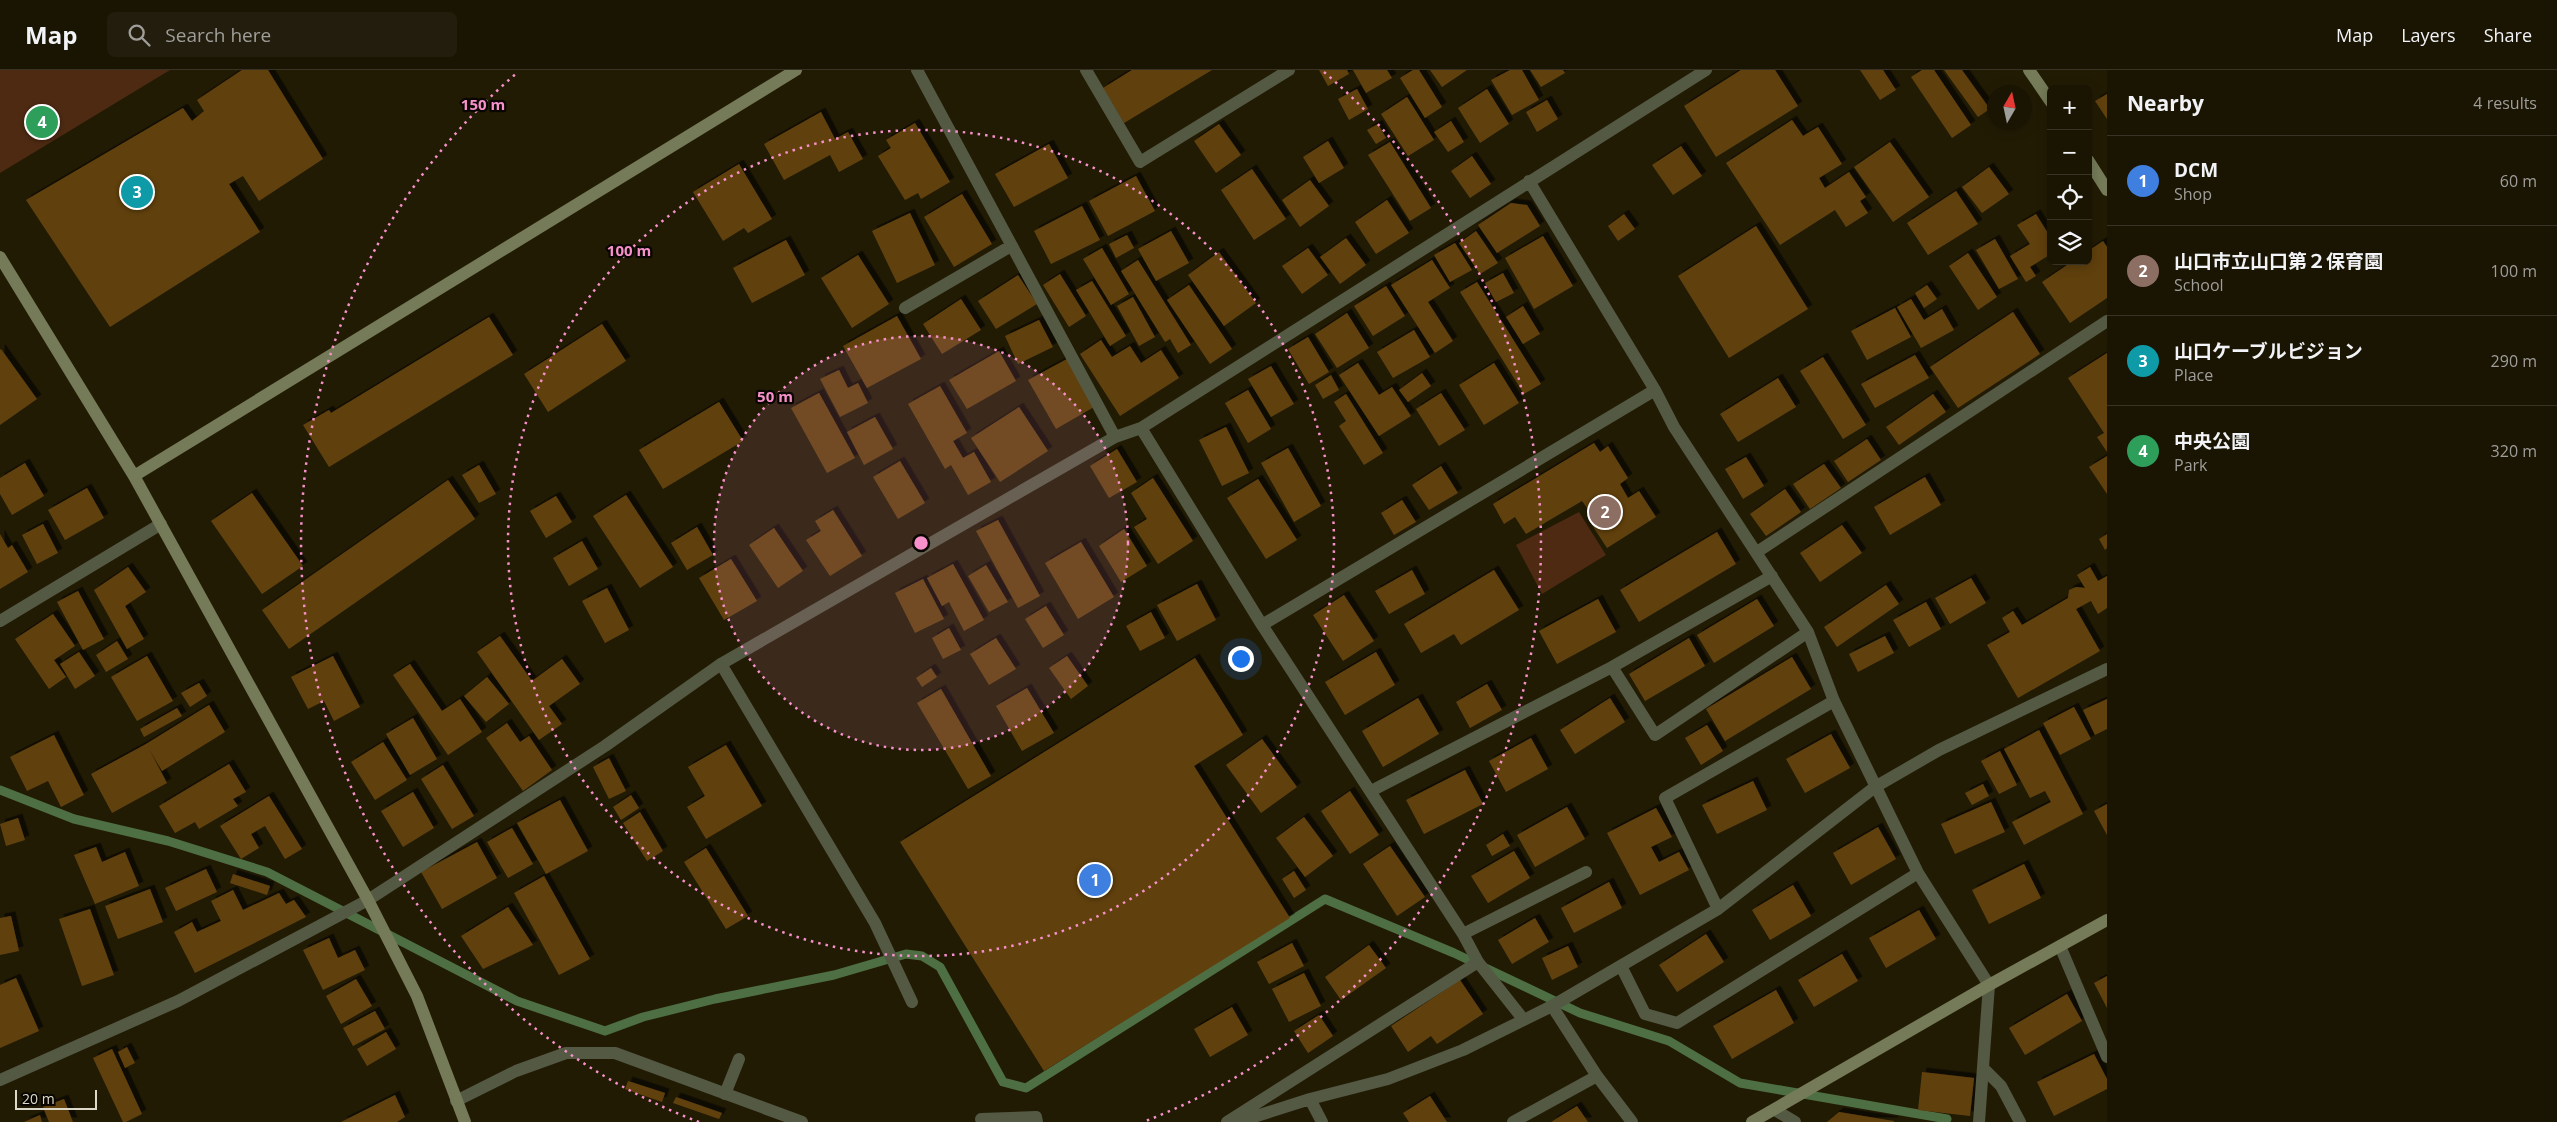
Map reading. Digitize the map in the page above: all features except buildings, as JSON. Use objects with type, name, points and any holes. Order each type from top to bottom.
[{"type":"street","points":[[134,476],[796,70]]},
{"type":"street","points":[[916,70],[1115,438]]},
{"type":"street","points":[[1086,70],[1140,162],[1289,70]]},
{"type":"street","points":[[0,1080],[178,1001],[368,900],[605,746],[721,664],[1115,438],[1141,428],[1706,70]]},
{"type":"street","points":[[2029,70],[2047,96]]},
{"type":"street","points":[[2092,166],[2107,190]]},
{"type":"street","points":[[1529,181],[1655,390],[1674,427],[1808,632],[1834,701],[1918,873],[1989,985],[1979,1122]]},
{"type":"street","points":[[905,308],[1011,246]]},
{"type":"street","points":[[0,257],[134,476],[368,900],[417,996],[464,1122]]},
{"type":"street","points":[[1757,552],[2107,321]]},
{"type":"street","points":[[1262,625],[1655,390]]},
{"type":"street","points":[[1141,428],[1262,625],[1463,934],[1478,962],[1523,1018]]},
{"type":"street","points":[[0,621],[161,524]]},
{"type":"street","points":[[1371,791],[1612,668],[1772,576]]},
{"type":"street","points":[[1612,668],[1655,734],[1808,632]]},
{"type":"street","points":[[721,664],[875,923],[912,1002]]},
{"type":"street","points":[[1238,1122],[1310,1099],[1388,1079],[1463,1050],[1523,1018],[1552,1006],[1718,909],[1875,787],[1940,750],[2107,669]]},
{"type":"street","points":[[1718,909],[1665,798],[1834,701]]},
{"type":"street","points":[[1463,934],[1586,872]]},
{"type":"street","points":[[1621,966],[1645,1014],[1677,1024],[1918,873]]},
{"type":"street","points":[[1752,1122],[1989,985],[2107,920]]},
{"type":"street","points":[[2060,946],[2107,1056]]},
{"type":"street","points":[[1227,1122],[1478,962]]},
{"type":"street","points":[[1552,1006],[1598,1076],[1632,1122]]},
{"type":"street","points":[[456,1101],[516,1071],[566,1053],[615,1053],[802,1122]]},
{"type":"street","points":[[725,1094],[738,1059]]},
{"type":"street","points":[[1984,1069],[2001,1086],[2020,1122]]},
{"type":"street","points":[[1513,1122],[1598,1076]]},
{"type":"street","points":[[1310,1099],[1322,1122]]},
{"type":"street","points":[[1775,1110],[1795,1122]]},
{"type":"street","points":[[981,1119],[1036,1117],[1037,1122]]},
{"type":"shaded area","points":[[0,70],[170,70],[0,173]]},
{"type":"shaded area","points":[[1579,512],[1606,555],[1542,594],[1516,545]]},
{"type":"waterway","points":[[0,790],[74,819],[168,841],[267,872],[517,1001],[605,1031],[643,1017],[715,999],[834,975],[906,954],[922,956],[940,967],[1003,1082],[1026,1088],[1325,899],[1454,953],[1580,1013],[1669,1041],[1740,1083],[1947,1119]]},
{"type":"place","name":"中央公園","points":[[42,122]]},
{"type":"place","name":"山口ケーブルビジョン","points":[[137,192]]},
{"type":"place","name":"山口市立山口第２保育園","points":[[1605,512]]},
{"type":"place","name":"DCM","points":[[1095,880]]}]
